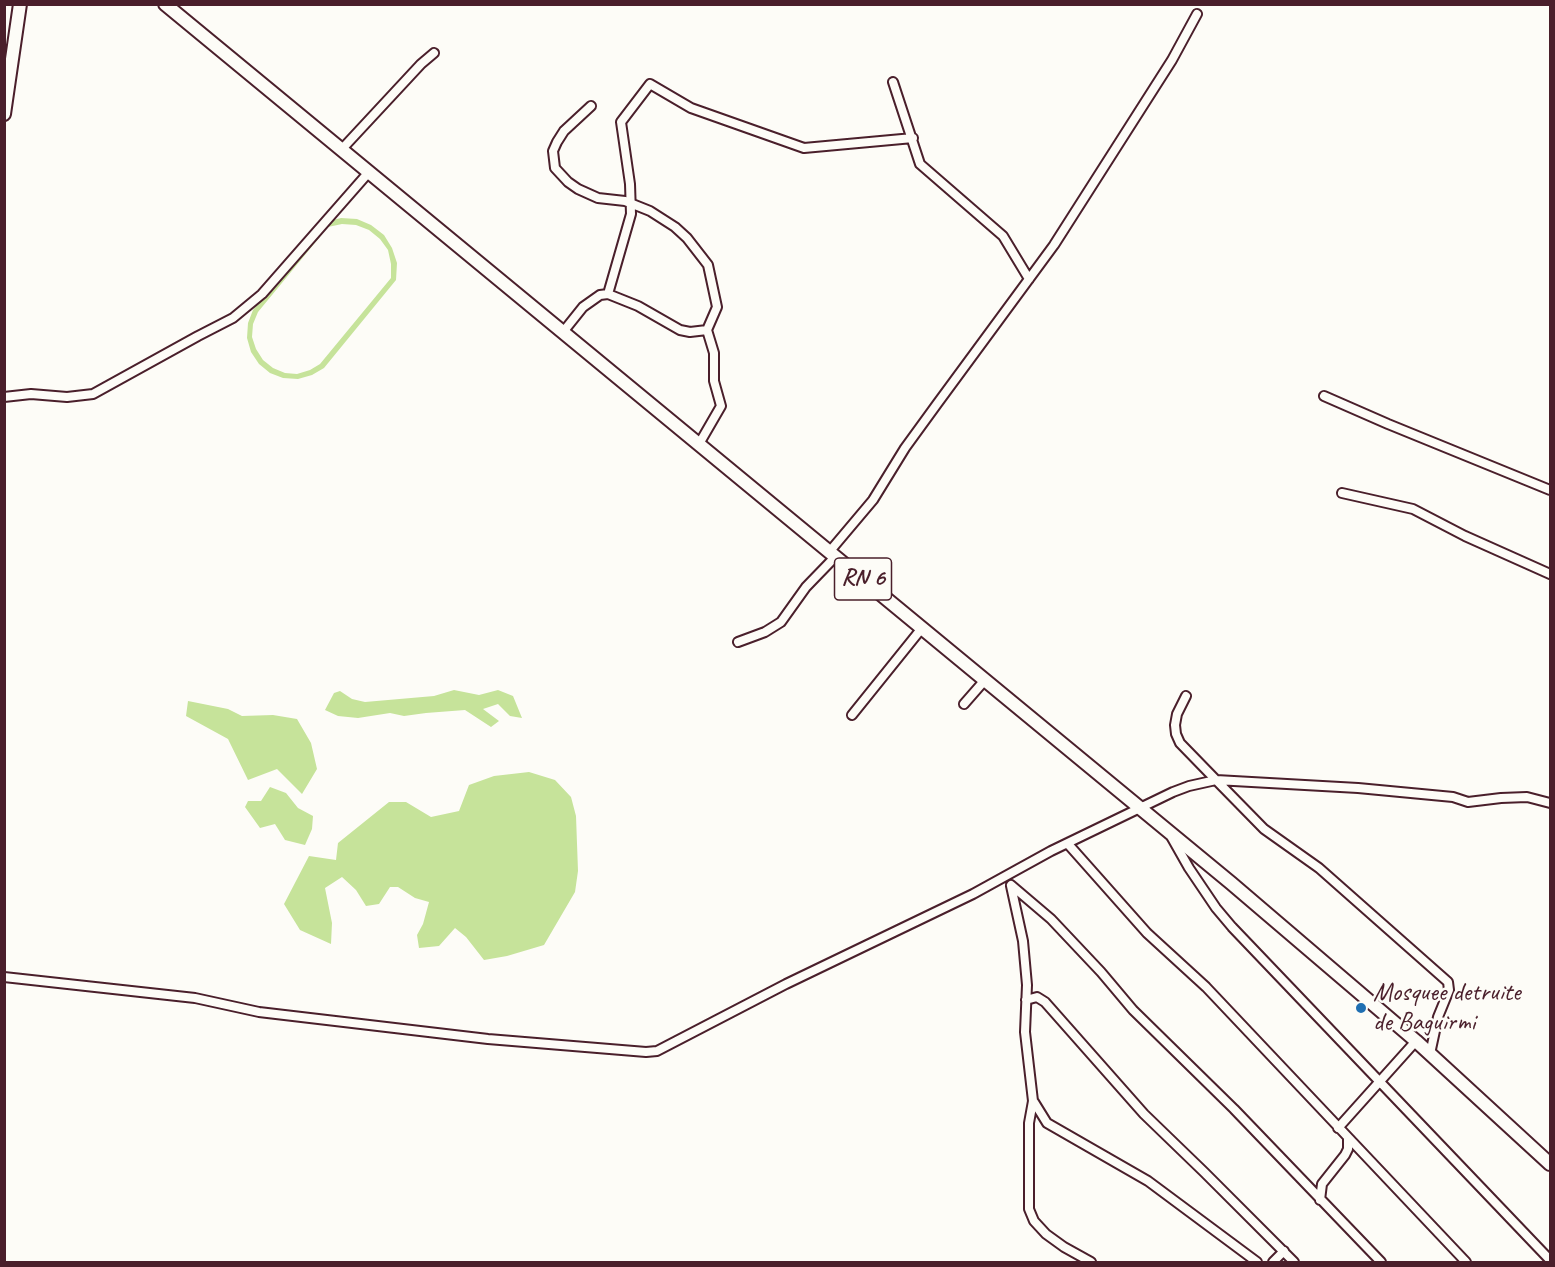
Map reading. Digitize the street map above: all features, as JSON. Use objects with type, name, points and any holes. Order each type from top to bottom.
[{"type":"main road","points":[[4,114],[20,4]]},
{"type":"main road","name":"RN 6","points":[[165,4],[1171,834],[1416,1041],[1551,1164]]},
{"type":"street","points":[[738,642],[765,632],[781,622],[873,500],[905,448],[1054,245],[1172,60],[1197,14]]},
{"type":"street","points":[[342,149],[434,53]]},
{"type":"street","points":[[893,82],[920,164],[1003,237],[1029,279]]},
{"type":"street","points":[[608,294],[631,214],[630,183],[621,122],[650,84],[691,108],[804,148],[913,138]]},
{"type":"street","points":[[591,106],[564,131],[557,142],[553,150],[555,168],[578,189],[598,198],[619,200],[650,211],[675,227],[703,256],[710,272],[717,307],[707,330],[714,353],[714,381],[721,406],[699,444]]},
{"type":"street","points":[[4,397],[31,394],[67,397],[93,394],[233,318],[262,294],[369,172]]},
{"type":"street","points":[[563,332],[583,307],[600,296],[608,294],[638,306],[680,330],[690,332],[707,330]]},
{"type":"street","points":[[1324,396],[1551,490]]},
{"type":"street","points":[[1342,493],[1413,509],[1464,536],[1551,574]]},
{"type":"street","points":[[852,715],[922,628]]},
{"type":"street","points":[[964,704],[985,680]]},
{"type":"street","points":[[1186,696],[1175,725],[1180,742],[1264,829],[1319,868],[1448,982],[1449,990],[1438,1017],[1430,1054]]},
{"type":"street","points":[[4,977],[195,998],[276,1014],[488,1039],[657,1051],[786,984],[973,894],[1068,844],[1181,789],[1216,780],[1453,796],[1468,802],[1527,797],[1551,802]]},
{"type":"street","points":[[1171,834],[1177,849],[1216,908],[1280,978],[1551,1260]]},
{"type":"street","points":[[1068,844],[1147,933],[1206,987],[1466,1263]]},
{"type":"street","points":[[1008,875],[1023,941],[1027,985],[1025,1032],[1033,1101],[1029,1123],[1029,1209],[1034,1221],[1046,1234],[1091,1263]]},
{"type":"street","points":[[1011,885],[1051,919],[1133,1010],[1234,1109],[1381,1263]]},
{"type":"street","points":[[1026,1000],[1037,998],[1045,1002],[1144,1114],[1294,1263]]},
{"type":"street","points":[[1338,1128],[1416,1041]]},
{"type":"street","points":[[1033,1101],[1047,1123]]},
{"type":"street","points":[[1029,1123],[1038,1120],[1047,1123],[1148,1181],[1257,1263]]},
{"type":"street","points":[[1320,1200],[1322,1184],[1345,1155],[1349,1144],[1347,1138]]},
{"type":"street","points":[[1273,1263],[1284,1251]]},
{"type":"green space","points":[[341,218],[357,219],[371,225],[384,235],[397,263],[396,280],[324,368],[298,379],[283,378],[270,373],[259,364],[251,352],[247,338],[248,323],[253,310],[325,222]],"holes":[[[342,224],[356,225],[369,230],[388,250],[391,278],[320,364],[297,374],[285,373],[273,368],[263,360],[252,337],[253,324],[258,312],[328,227]]]},
{"type":"green space","points":[[454,690],[479,695],[498,690],[513,696],[522,718],[510,716],[498,704],[483,709],[499,721],[491,727],[465,710],[404,716],[390,713],[358,718],[338,716],[325,710],[334,693],[340,691],[352,699],[365,702],[434,696]]},
{"type":"green space","points":[[188,701],[228,709],[242,716],[273,715],[297,719],[311,743],[317,769],[302,794],[277,769],[248,780],[228,739],[186,716]]},
{"type":"green space","points":[[529,772],[555,780],[571,797],[576,816],[578,871],[575,892],[544,945],[484,960],[466,937],[455,928],[439,946],[419,948],[417,935],[423,924],[429,902],[415,898],[398,887],[390,887],[379,904],[366,906],[356,890],[342,877],[325,888],[332,923],[331,944],[300,930],[284,904],[309,856],[336,860],[338,843],[389,802],[406,802],[431,817],[459,811],[469,785],[494,776]]},
{"type":"green space","points":[[270,787],[286,793],[298,808],[313,816],[312,829],[305,845],[285,840],[275,824],[260,828],[245,807],[248,801],[261,801]]},
{"type":"place","name":"Mosquee detruite de Baguirmi","points":[[1361,1008]]}]
